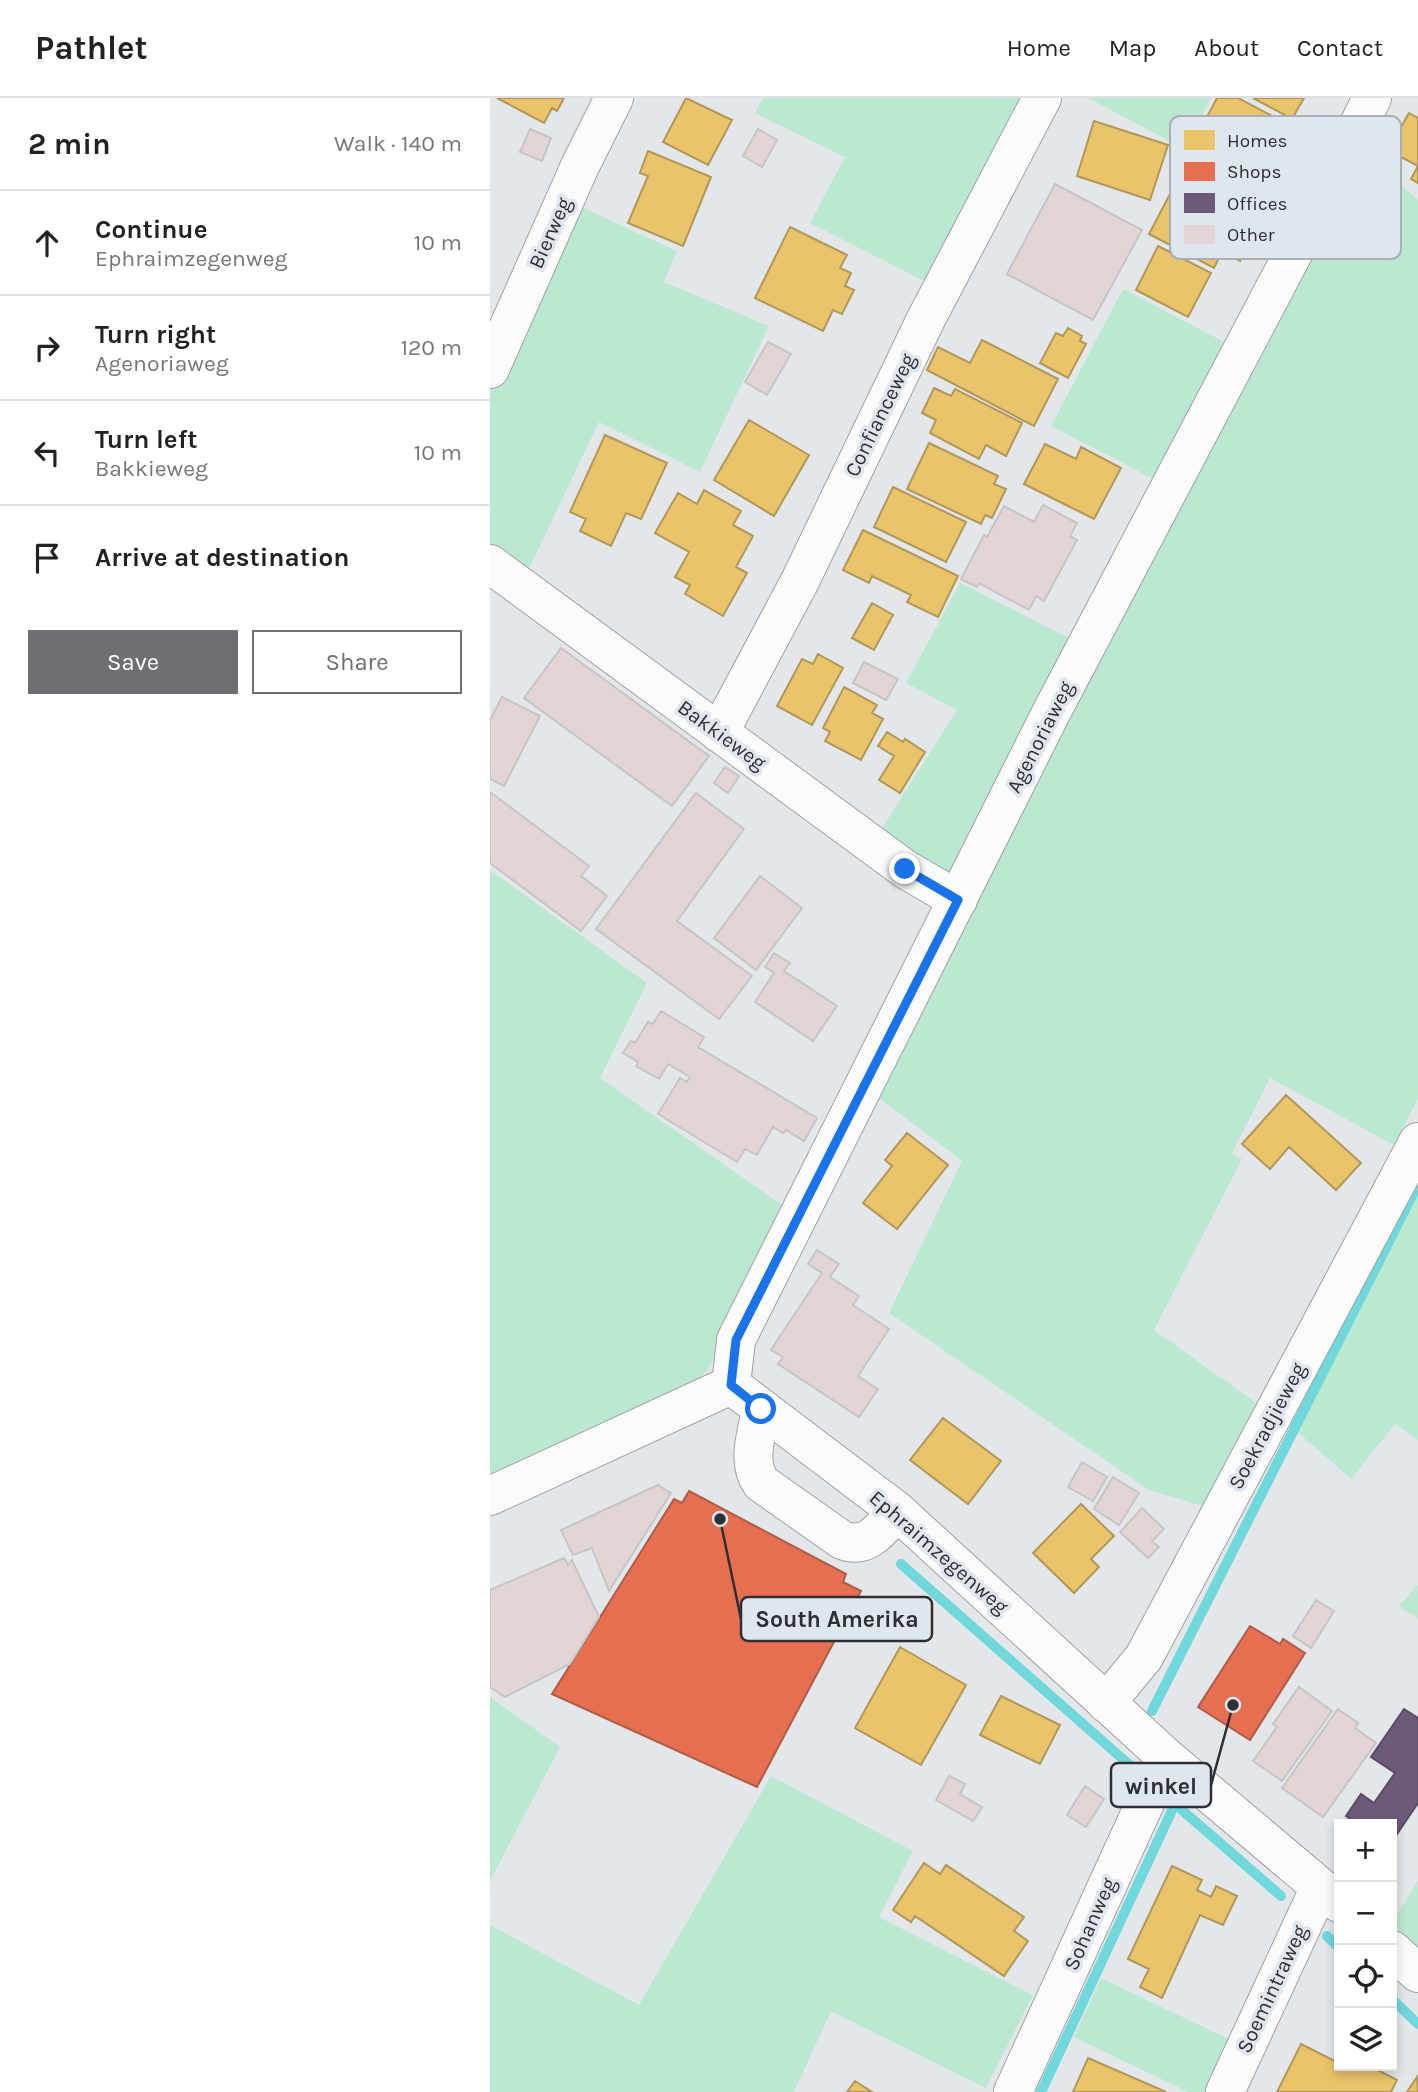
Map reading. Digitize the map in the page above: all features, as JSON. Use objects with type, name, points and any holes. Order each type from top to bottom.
[{"type":"street","name":"Bierweg","points":[[490,369],[580,166],[614,98]]},
{"type":"street","name":"Confianceweg","points":[[719,733],[800,581],[926,319],[1042,98]]},
{"type":"street","name":"Agenoriaweg","points":[[1363,116],[1372,98]]},
{"type":"street","name":"Agenoriaweg","points":[[731,1385],[736,1340],[1052,711],[1290,259]]},
{"type":"street","name":"Bakkieweg","points":[[490,564],[905,869],[958,900]]},
{"type":"street","name":"Soekradjieweg","points":[[1106,1703],[1144,1657],[1418,1142]]},
{"type":"street","name":"Ephraimzegenweg","points":[[731,1385],[897,1511],[1166,1757],[1330,1895]]},
{"type":"street","points":[[490,1496],[731,1385]]},
{"type":"street","points":[[761,1409],[752,1464],[761,1483],[842,1540],[852,1544],[874,1536],[897,1511]]},
{"type":"street","name":"Sohanweg","points":[[1013,2092],[1166,1757]]},
{"type":"street","name":"Soemintraweg","points":[[1225,2092],[1330,1895]]},
{"type":"street","points":[[1397,1954],[1418,1973]]},
{"type":"green space","points":[[763,98],[1034,98],[934,286],[810,223],[845,157],[755,113]]},
{"type":"green space","points":[[1088,98],[1211,98],[1202,116],[1170,116],[1170,141]]},
{"type":"green space","points":[[1401,185],[1418,200],[1418,1099],[1394,1145],[1270,1078],[1232,1153],[1242,1159],[1154,1330],[1262,1407],[1209,1508],[1149,1490],[889,1313],[962,1161],[876,1096],[1305,259],[1401,259]]},
{"type":"green space","points":[[573,203],[677,251],[664,282],[769,326],[700,472],[599,422],[526,575],[490,548],[490,388]]},
{"type":"green space","points":[[1123,289],[1230,345],[1159,482],[1051,426]]},
{"type":"green space","points":[[960,583],[1075,641],[948,878],[879,833],[957,710],[906,683]]},
{"type":"green space","points":[[490,870],[647,983],[600,1078],[791,1211],[717,1353],[698,1380],[490,1482]]},
{"type":"green space","points":[[1418,1159],[1418,1440],[1395,1424],[1351,1479],[1279,1416]]},
{"type":"green space","points":[[1418,1585],[1418,1619],[1399,1606]]},
{"type":"green space","points":[[490,1697],[560,1747],[490,1881]]},
{"type":"green space","points":[[771,1776],[913,1851],[879,1917],[1033,1995],[986,2088],[831,2011],[794,2092],[490,2092],[490,1925],[639,2005]]},
{"type":"green space","points":[[1418,1881],[1418,1946],[1397,1927],[1397,1915]]},
{"type":"green space","points":[[1101,1978],[1237,2043],[1214,2092],[1188,2092],[1074,2037]]},
{"type":"building: Homes","points":[[497,98],[564,98],[557,111],[552,108],[544,123]]},
{"type":"building: Homes","points":[[686,98],[732,120],[708,165],[663,142]]},
{"type":"building: Homes","points":[[1217,98],[1238,98],[1272,116],[1208,116]]},
{"type":"building: Homes","points":[[1253,98],[1304,98],[1294,116],[1286,116]]},
{"type":"building: Homes","points":[[1409,113],[1418,118],[1418,166],[1401,157],[1401,127]]},
{"type":"building: Homes","points":[[1094,121],[1168,145],[1150,200],[1077,176]]},
{"type":"building: Homes","points":[[648,151],[711,177],[683,246],[628,223],[648,176],[640,173]]},
{"type":"building: Homes","points":[[1418,166],[1418,183],[1411,179]]},
{"type":"building: Homes","points":[[1170,194],[1170,245],[1149,234]]},
{"type":"building: Homes","points":[[790,227],[847,255],[840,268],[851,273],[845,286],[854,290],[842,314],[833,310],[823,331],[755,298]]},
{"type":"building: Homes","points":[[1158,246],[1170,252],[1170,259],[1184,259],[1211,273],[1188,317],[1136,290]]},
{"type":"building: Homes","points":[[1197,259],[1218,259],[1214,268]]},
{"type":"building: Homes","points":[[1068,328],[1082,336],[1080,341],[1086,344],[1068,378],[1040,363],[1056,333],[1063,336]]},
{"type":"building: Homes","points":[[982,340],[1058,379],[1034,426],[927,370],[938,347],[970,363]]},
{"type":"building: Homes","points":[[934,388],[951,396],[955,389],[1022,423],[1006,456],[986,445],[979,459],[930,433],[936,420],[922,413]]},
{"type":"building: Homes","points":[[749,420],[809,455],[774,516],[714,480]]},
{"type":"building: Homes","points":[[605,435],[667,463],[641,519],[626,513],[611,546],[580,531],[586,519],[570,512]]},
{"type":"building: Homes","points":[[929,443],[998,476],[994,484],[1006,489],[992,518],[985,515],[981,524],[907,489]]},
{"type":"building: Homes","points":[[1045,444],[1076,459],[1081,447],[1121,468],[1094,519],[1024,484]]},
{"type":"building: Homes","points":[[893,487],[966,522],[946,562],[874,527]]},
{"type":"building: Homes","points":[[704,490],[741,511],[733,525],[753,536],[736,567],[747,573],[723,616],[685,594],[690,585],[675,577],[689,552],[655,533],[678,493],[697,504]]},
{"type":"building: Homes","points":[[863,530],[958,576],[938,617],[907,602],[911,595],[872,576],[869,583],[843,570]]},
{"type":"building: Homes","points":[[872,603],[893,615],[874,650],[852,638]]},
{"type":"building: Homes","points":[[818,654],[843,668],[812,725],[777,706],[802,659],[813,664]]},
{"type":"building: Homes","points":[[844,687],[877,705],[872,713],[883,719],[861,760],[825,741],[830,732],[823,728]]},
{"type":"building: Homes","points":[[887,732],[903,742],[905,739],[925,752],[900,793],[879,780],[894,756],[878,746]]},
{"type":"building: Homes","points":[[1286,1095],[1361,1163],[1336,1190],[1289,1147],[1270,1169],[1242,1144]]},
{"type":"building: Homes","points":[[907,1133],[948,1165],[897,1229],[863,1203],[892,1166],[885,1160]]},
{"type":"building: Homes","points":[[943,1418],[1001,1461],[968,1504],[910,1460]]},
{"type":"building: Homes","points":[[1081,1504],[1114,1536],[1091,1559],[1099,1567],[1074,1593],[1033,1553]]},
{"type":"building: Homes","points":[[900,1647],[966,1685],[921,1765],[855,1728]]},
{"type":"building: Homes","points":[[1001,1696],[1060,1725],[1040,1764],[980,1735]]},
{"type":"building: Homes","points":[[924,1863],[940,1874],[946,1865],[1024,1917],[1014,1931],[1028,1941],[1004,1976],[915,1916],[911,1922],[893,1910]]},
{"type":"building: Homes","points":[[1172,1866],[1202,1880],[1197,1890],[1211,1897],[1216,1886],[1237,1896],[1223,1925],[1200,1915],[1162,1998],[1140,1987],[1149,1969],[1128,1959]]},
{"type":"building: Homes","points":[[1301,2044],[1334,2060],[1334,2071],[1380,2071],[1397,2080],[1391,2092],[1277,2092]]},
{"type":"building: Homes","points":[[1088,2058],[1166,2092],[1073,2092]]},
{"type":"building: Homes","points":[[1417,2077],[1418,2092],[1407,2092]]},
{"type":"building: Homes","points":[[855,2081],[872,2092],[847,2092]]},
{"type":"building: Shops","points":[[689,1491],[846,1574],[843,1582],[861,1591],[757,1787],[552,1694],[674,1499],[682,1503]]},
{"type":"building: Shops","points":[[1250,1626],[1280,1644],[1283,1639],[1305,1653],[1250,1740],[1198,1707]]},
{"type":"building: Offices","points":[[1404,1709],[1418,1718],[1418,1803],[1397,1834],[1397,1819],[1350,1819],[1346,1816],[1361,1794],[1374,1803],[1395,1773],[1371,1757]]},
{"type":"building: Other","points":[[530,129],[551,138],[542,161],[520,152]]},
{"type":"building: Other","points":[[758,129],[777,140],[762,167],[743,156]]},
{"type":"building: Other","points":[[1055,184],[1142,230],[1093,320],[1007,274]]},
{"type":"building: Other","points":[[768,342],[791,354],[767,395],[745,382]]},
{"type":"building: Other","points":[[1043,505],[1077,523],[1070,536],[1077,540],[1044,601],[1036,596],[1029,610],[979,583],[977,587],[961,579],[984,535],[987,537],[1004,506],[1034,522]]},
{"type":"building: Other","points":[[561,648],[709,756],[672,806],[524,698]]},
{"type":"building: Other","points":[[864,662],[898,679],[886,700],[853,683]]},
{"type":"building: Other","points":[[502,697],[540,716],[504,786],[490,779],[490,720]]},
{"type":"building: Other","points":[[725,767],[739,776],[728,793],[714,783]]},
{"type":"building: Other","points":[[490,792],[589,866],[581,876],[607,896],[581,931],[490,863]]},
{"type":"building: Other","points":[[696,793],[744,829],[677,921],[752,976],[719,1019],[596,929]]},
{"type":"building: Other","points":[[760,876],[802,908],[756,970],[714,938]]},
{"type":"building: Other","points":[[774,953],[790,963],[784,971],[837,1006],[813,1041],[755,1002],[774,973],[765,967]]},
{"type":"building: Other","points":[[661,1011],[704,1037],[698,1047],[817,1118],[804,1141],[786,1130],[783,1133],[773,1127],[757,1155],[745,1149],[737,1162],[658,1114],[680,1078],[687,1082],[690,1077],[668,1064],[659,1079],[636,1066],[638,1062],[623,1053],[631,1041],[635,1043],[648,1022],[653,1024]]},
{"type":"building: Other","points":[[817,1250],[839,1264],[830,1277],[859,1296],[853,1305],[889,1329],[858,1376],[878,1389],[859,1417],[778,1364],[783,1357],[771,1350],[822,1273],[808,1264]]},
{"type":"building: Other","points":[[1082,1462],[1107,1477],[1093,1501],[1068,1487]]},
{"type":"building: Other","points":[[1113,1477],[1139,1493],[1119,1525],[1094,1509]]},
{"type":"building: Other","points":[[658,1485],[671,1493],[609,1591],[592,1548],[573,1555],[561,1530]]},
{"type":"building: Other","points":[[1142,1508],[1164,1529],[1152,1541],[1159,1547],[1148,1558],[1120,1532]]},
{"type":"building: Other","points":[[564,1558],[568,1565],[572,1560],[599,1617],[570,1664],[505,1697],[490,1687],[490,1590]]},
{"type":"building: Other","points":[[1316,1600],[1334,1611],[1311,1648],[1293,1636]]},
{"type":"building: Other","points":[[1299,1687],[1332,1711],[1282,1781],[1253,1761],[1277,1727],[1273,1724]]},
{"type":"building: Other","points":[[1338,1709],[1358,1723],[1355,1728],[1376,1743],[1323,1817],[1282,1788]]},
{"type":"building: Other","points":[[949,1776],[965,1784],[960,1794],[982,1807],[973,1821],[936,1800]]},
{"type":"building: Other","points":[[1085,1786],[1104,1799],[1086,1827],[1067,1815]]},
{"type":"waterway","points":[[1152,1711],[1418,1184]]},
{"type":"waterway","points":[[901,1564],[1133,1768]]},
{"type":"waterway","points":[[1041,2092],[1175,1804],[1281,1896]]},
{"type":"waterway","points":[[1327,1936],[1336,1945]]},
{"type":"waterway","points":[[1397,2004],[1418,2024]]},
{"type":"place","name":"South Amerika","points":[[720,1519]]},
{"type":"place","name":"winkel","points":[[1233,1705]]},
{"type":"route","points":[[761,1409],[731,1385],[736,1340],[958,900],[905,869]]}]
